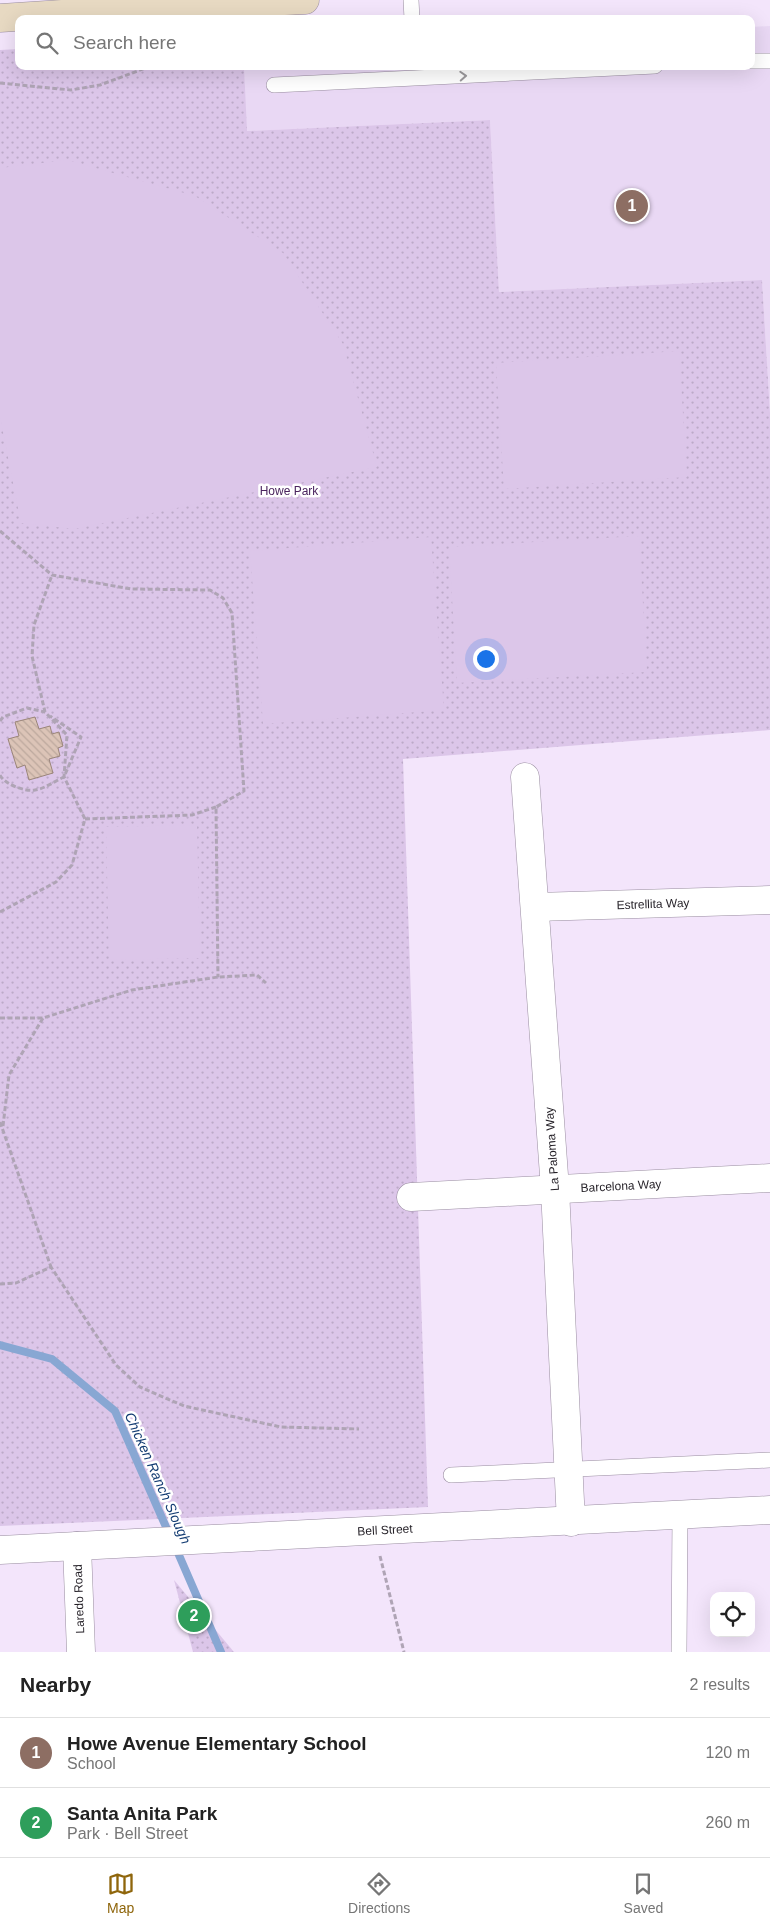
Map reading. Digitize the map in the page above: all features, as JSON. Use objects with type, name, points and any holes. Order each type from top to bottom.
[{"type":"main road","points":[[43,15],[200,4],[304,0]]},
{"type":"main road","points":[[0,18],[15,17]]},
{"type":"street","name":"La Paloma Way","points":[[525,777],[555,1189],[571,1522]]},
{"type":"street","name":"Estrellita Way","points":[[536,908],[770,900]]},
{"type":"street","name":"Barcelona Way","points":[[411,1197],[770,1178]]},
{"type":"street","name":"Bell Street","points":[[0,1550],[571,1522],[770,1510]]},
{"type":"street","name":"Laredo Road","points":[[77,1546],[81,1652]]},
{"type":"lane","points":[[411,0],[412,15]]},
{"type":"lane","points":[[755,62],[770,61]]},
{"type":"lane","points":[[274,85],[414,72],[494,70]]},
{"type":"lane","points":[[451,1475],[770,1460]]},
{"type":"lane","points":[[679,1652],[680,1515]]},
{"type":"path","points":[[0,83],[71,90],[100,85],[140,70]]},
{"type":"path","points":[[0,532],[52,575],[131,589],[210,590],[223,598],[232,613],[244,791],[216,806],[192,815],[85,819]]},
{"type":"path","points":[[0,912],[56,882],[72,866],[85,819],[64,777],[67,736],[45,712],[32,656],[34,625],[52,575]]},
{"type":"path","points":[[0,721],[3,717],[27,708],[45,712],[81,737],[64,777],[34,790],[15,787],[2,780],[0,775]]},
{"type":"path","points":[[216,806],[218,977]]},
{"type":"path","points":[[0,1018],[43,1018],[132,990],[218,977],[257,975],[266,983]]},
{"type":"path","points":[[3,1127],[9,1075],[43,1018]]},
{"type":"path","points":[[0,1122],[51,1267],[116,1365],[140,1387],[184,1406],[280,1427],[359,1428]]},
{"type":"path","points":[[0,1284],[16,1283],[51,1267]]},
{"type":"path","points":[[373,1531],[404,1652]]},
{"type":"shaded area","points":[[770,26],[770,413],[762,280],[499,292],[490,120],[246,131],[244,70],[755,70],[755,27]]},
{"type":"green space","name":"Howe Park","points":[[15,49],[15,70],[244,70],[247,131],[490,120],[499,292],[762,280],[770,413],[770,730],[403,759],[428,1507],[0,1526],[0,50]]},
{"type":"green space","points":[[67,160],[195,196],[283,253],[343,344],[377,467],[74,529],[21,523],[0,417],[0,168]]},
{"type":"green space","points":[[679,351],[687,477],[504,489],[496,363]]},
{"type":"green space","points":[[639,536],[647,672],[457,683],[449,547]]},
{"type":"green space","points":[[431,537],[444,710],[263,724],[250,551]]},
{"type":"green space","points":[[197,825],[200,958],[109,960],[106,827]]},
{"type":"green space","points":[[174,1580],[234,1652],[193,1652]]},
{"type":"building","points":[[35,717],[39,729],[50,726],[52,734],[59,732],[63,746],[58,748],[60,756],[49,759],[53,773],[29,780],[25,765],[17,768],[8,739],[19,736],[15,722]]},
{"type":"waterway","name":"Chicken Ranch Slough","points":[[0,1345],[52,1359],[115,1411],[170,1536]]},
{"type":"waterway","name":"Chicken Ranch Slough","points":[[175,1546],[221,1652]]},
{"type":"place","name":"Howe Avenue Elementary School","points":[[632,206]]},
{"type":"place","name":"Santa Anita Park","points":[[194,1616]]}]
